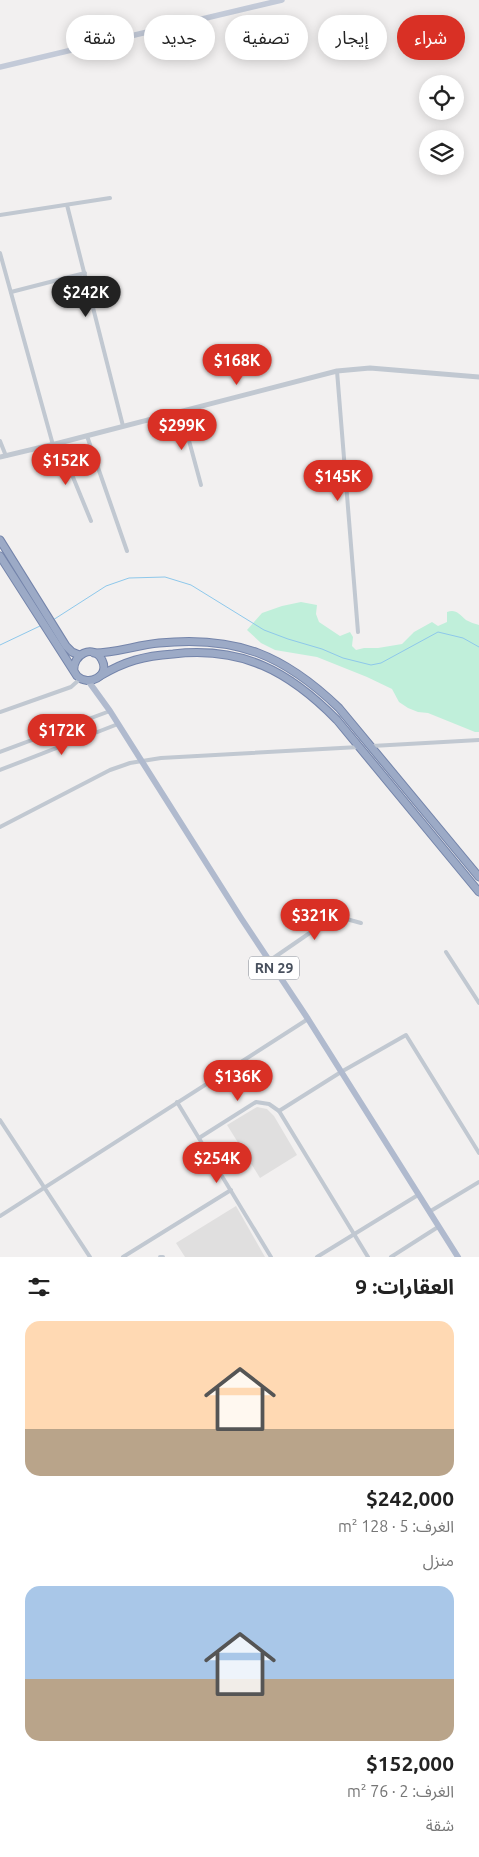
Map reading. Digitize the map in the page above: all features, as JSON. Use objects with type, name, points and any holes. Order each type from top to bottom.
[{"type":"highway","points":[[0,540],[45,612],[51,628],[80,679],[89,682],[95,680],[127,662],[148,656],[197,652],[210,652],[238,657],[272,670],[300,686],[337,720],[479,892]]},
{"type":"highway","points":[[0,556],[40,618],[69,649],[79,655]]},
{"type":"highway","points":[[74,670],[74,664],[79,655],[88,652],[108,652],[180,641],[238,645],[286,666],[317,686],[339,708],[479,877]]},
{"type":"highway","points":[[94,653],[100,657],[103,663],[103,670],[100,676]]},
{"type":"main road","points":[[0,67],[282,0]]},
{"type":"main road","name":"RN 29","points":[[89,682],[110,711],[140,761],[308,1019],[458,1257]]},
{"type":"street","points":[[0,215],[110,198]]},
{"type":"street","points":[[67,204],[123,426]]},
{"type":"street","points":[[0,253],[56,444],[91,521]]},
{"type":"street","points":[[11,292],[85,274]]},
{"type":"street","points":[[0,457],[353,368],[378,368],[479,377]]},
{"type":"street","points":[[337,371],[358,632]]},
{"type":"street","points":[[181,411],[202,486]]},
{"type":"street","points":[[87,436],[127,551]]},
{"type":"street","points":[[0,441],[6,456]]},
{"type":"street","points":[[0,712],[71,687],[80,679]]},
{"type":"street","points":[[0,752],[110,711]]},
{"type":"street","points":[[0,770],[118,724]]},
{"type":"street","points":[[372,746],[479,740]]},
{"type":"street","points":[[0,828],[110,770],[140,761],[359,747]]},
{"type":"street","points":[[269,961],[330,919],[339,917],[361,923]]},
{"type":"street","points":[[446,952],[479,1003]]},
{"type":"street","points":[[0,1207],[2,1215],[308,1019]]},
{"type":"street","points":[[279,1111],[406,1034],[479,1153]]},
{"type":"street","points":[[177,1102],[272,1257]]},
{"type":"street","points":[[199,1138],[256,1102],[269,1104],[279,1111],[368,1257]]},
{"type":"street","points":[[0,1120],[90,1257]]},
{"type":"street","points":[[0,1132],[6,1129]]},
{"type":"street","points":[[429,1212],[479,1182]]},
{"type":"street","points":[[123,1257],[231,1190]]},
{"type":"street","points":[[317,1257],[418,1195]]},
{"type":"street","points":[[391,1257],[438,1227]]},
{"type":"shaded area","points":[[257,1107],[267,1109],[274,1116],[297,1155],[260,1178],[227,1125]]},
{"type":"shaded area","points":[[236,1206],[265,1257],[185,1257],[176,1243]]},
{"type":"green space","points":[[301,602],[317,605],[316,614],[319,622],[340,636],[350,632],[353,637],[352,646],[356,650],[402,644],[414,632],[432,622],[438,626],[447,622],[447,612],[450,611],[479,625],[479,732],[428,713],[408,708],[399,702],[392,689],[367,677],[317,657],[275,650],[261,643],[247,630],[262,613]]},
{"type":"waterway","points":[[53,620],[106,586],[129,578],[165,577],[191,585],[264,630],[343,658],[371,665],[381,663],[438,632],[463,638],[479,647]]},
{"type":"waterway","points":[[0,645],[40,626]]}]
